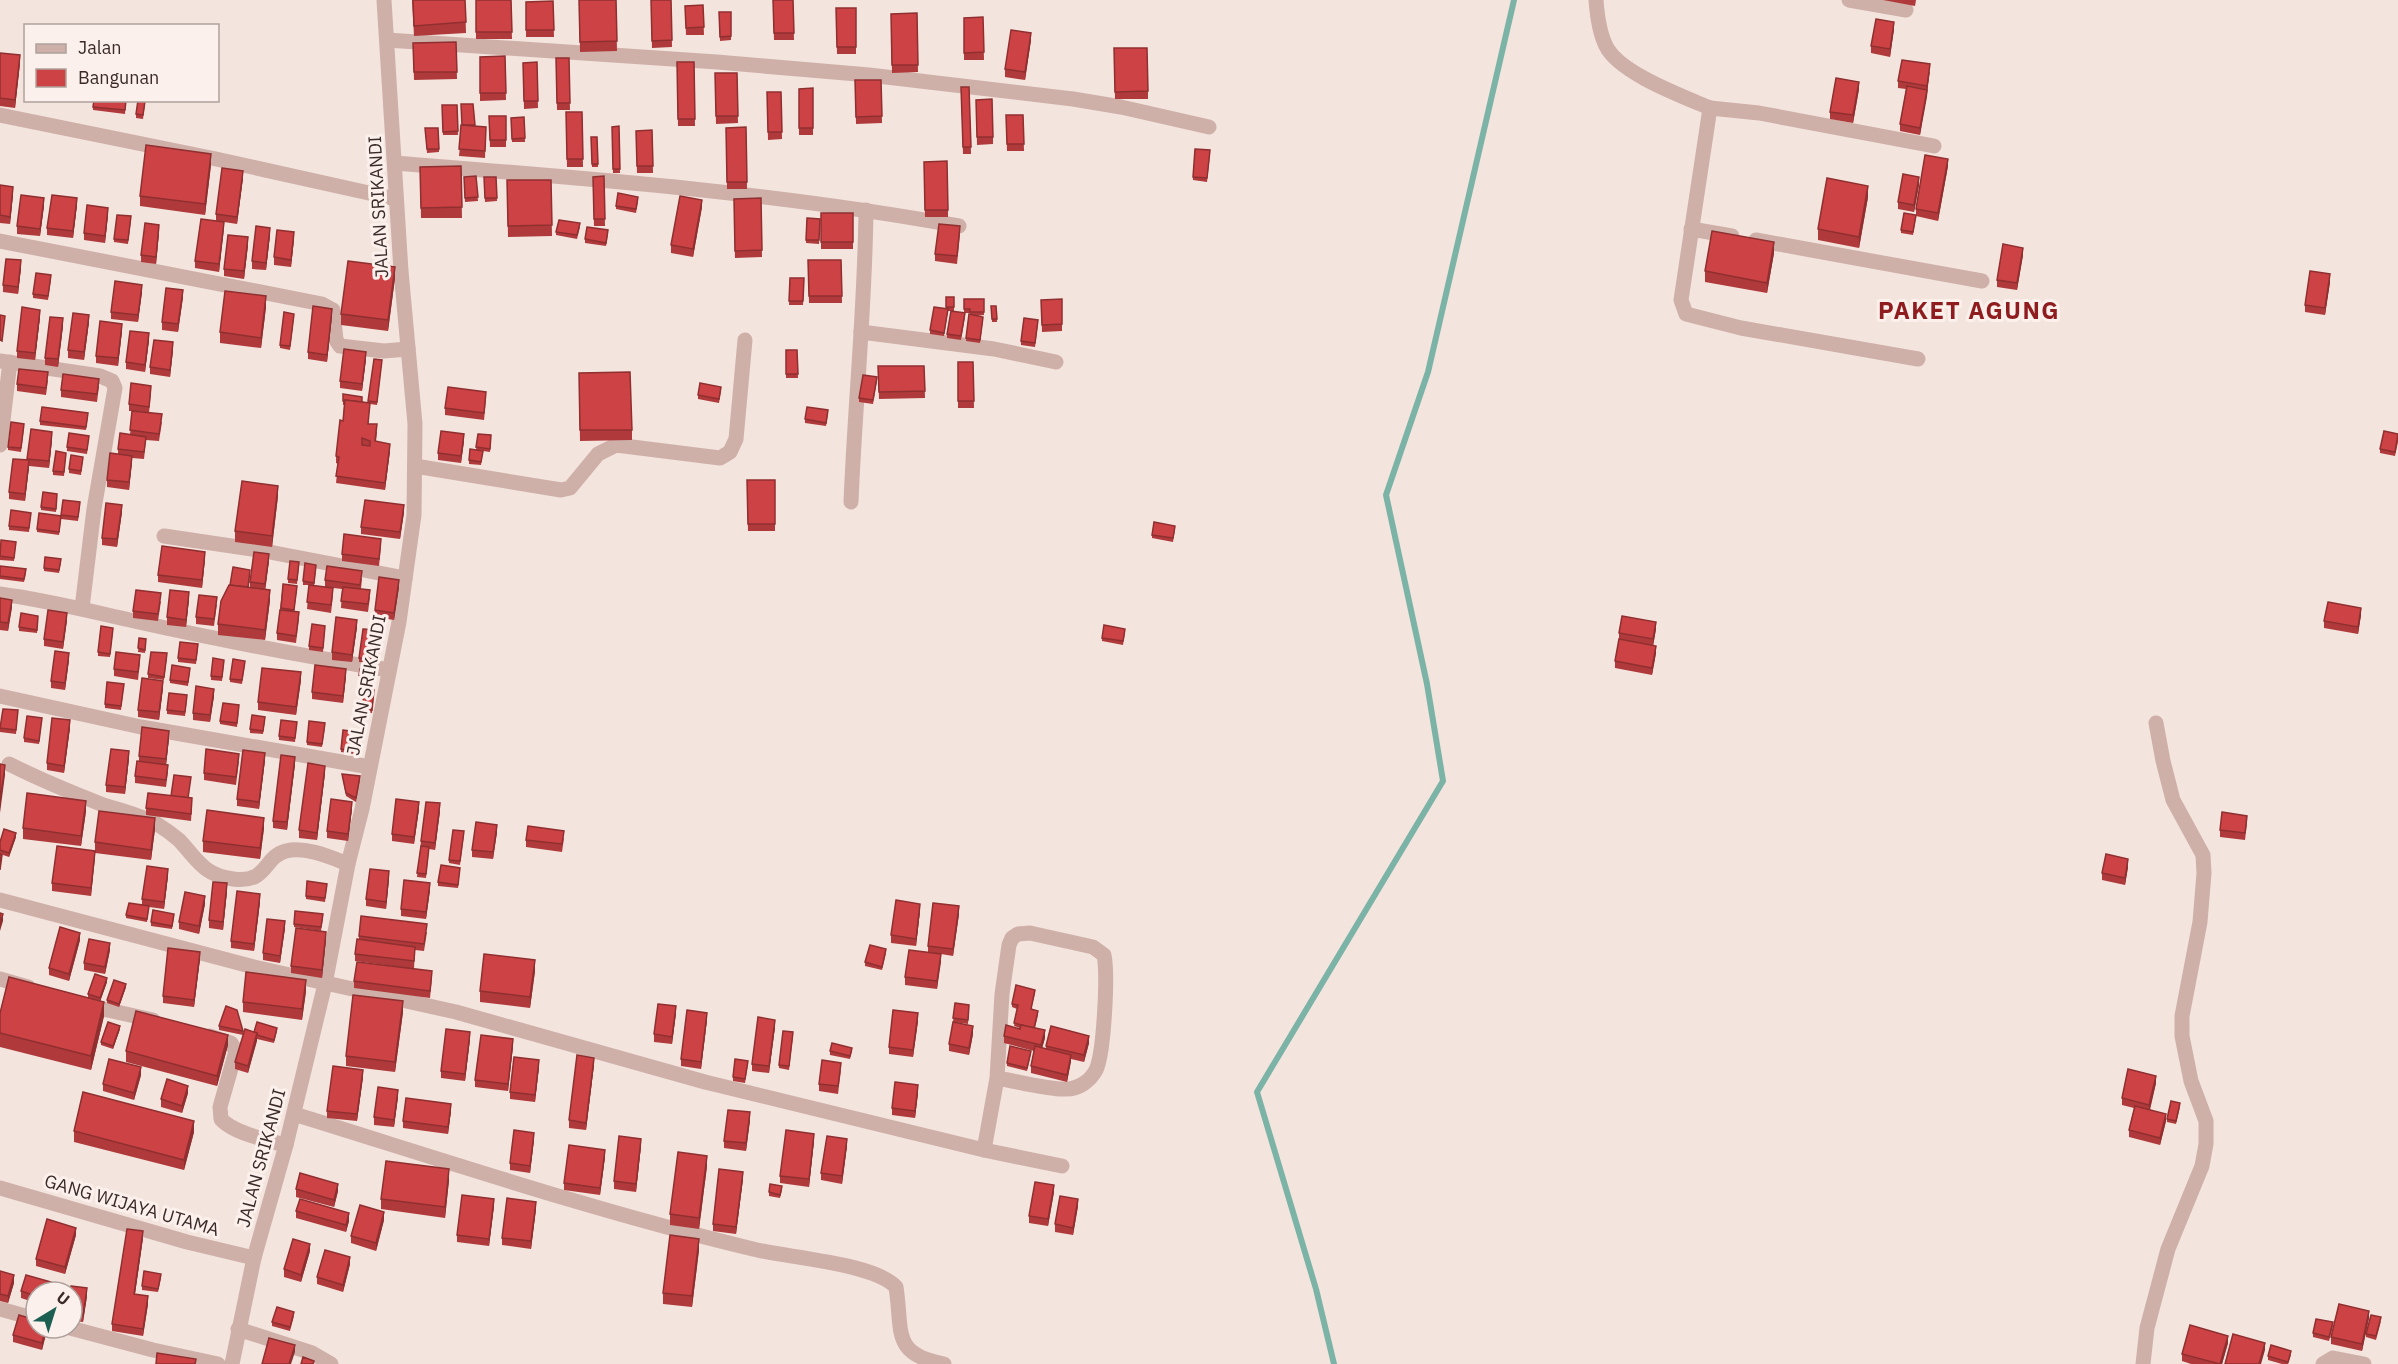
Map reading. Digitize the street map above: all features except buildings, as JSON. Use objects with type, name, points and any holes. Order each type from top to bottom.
[{"type":"street","name":"JALAN SRIKANDI","points":[[232,1364],[254,1258],[294,1114],[325,984],[389,670],[414,515],[415,424],[396,199],[384,0]]},
{"type":"street","points":[[1596,0],[1606,46],[1619,62],[1667,90],[1710,108],[1759,113],[1934,146]]},
{"type":"street","points":[[1849,0],[1906,10]]},
{"type":"street","points":[[387,40],[717,62],[879,76],[1073,99],[1121,107],[1209,127]]},
{"type":"street","points":[[1710,108],[1681,300],[1683,310],[1690,317],[1741,328],[1918,359]]},
{"type":"street","points":[[0,115],[396,199]]},
{"type":"street","points":[[394,163],[593,178],[793,199],[959,226]]},
{"type":"street","points":[[851,502],[866,264],[866,210]]},
{"type":"street","points":[[1691,229],[1982,281]]},
{"type":"street","points":[[0,241],[322,304],[333,310],[336,340],[340,346],[384,351],[408,349]]},
{"type":"street","points":[[861,332],[994,349],[1056,362]]},
{"type":"street","points":[[415,466],[561,490],[570,488],[598,454],[616,445],[720,458],[730,452],[736,439],[745,340]]},
{"type":"street","points":[[0,445],[5,362],[100,376],[112,381],[115,388],[94,509],[82,608]]},
{"type":"street","points":[[164,536],[259,550],[405,578]]},
{"type":"street","points":[[0,594],[82,608],[133,621],[309,657],[389,670]]},
{"type":"street","points":[[0,696],[141,728],[370,767]]},
{"type":"street","points":[[2143,1364],[2147,1328],[2168,1249],[2202,1166],[2206,1144],[2206,1121],[2191,1081],[2182,1036],[2182,1016],[2200,922],[2204,873],[2203,855],[2172,800],[2156,723]]},
{"type":"street","points":[[9,764],[40,780],[153,822],[180,841],[205,870],[218,876],[249,880],[264,872],[278,855],[294,850],[318,854],[348,864]]},
{"type":"street","points":[[0,900],[254,967],[456,1012],[705,1082],[984,1150],[1062,1166]]},
{"type":"street","points":[[984,1150],[997,1078],[1002,994],[1012,938],[1018,934],[1030,933],[1093,947],[1104,955],[1107,969],[1101,1041],[1096,1069],[1087,1083],[1066,1089],[997,1078]]},
{"type":"street","points":[[0,980],[43,992]]},
{"type":"street","points":[[76,1002],[172,1025]]},
{"type":"street","points":[[191,1030],[231,1042],[236,1047],[220,1107],[221,1119],[230,1126],[268,1141],[286,1144]]},
{"type":"street","points":[[294,1114],[629,1218],[772,1254],[882,1276],[896,1287],[902,1336],[908,1349],[916,1356],[944,1364]]},
{"type":"street","name":"GANG WIJAYA UTAMA","points":[[0,1188],[187,1242],[254,1258]]},
{"type":"street","points":[[0,1309],[24,1316]]},
{"type":"street","points":[[238,1329],[312,1353],[331,1364]]},
{"type":"street","points":[[84,1332],[218,1364]]},
{"type":"street","points":[[2323,1364],[2333,1358],[2339,1358],[2364,1364]]},
{"type":"waterway","points":[[1334,1364],[1316,1289],[1257,1092],[1443,781],[1427,684],[1386,495],[1428,372],[1514,0]]},
{"type":"district","name":"PAKET AGUNG","points":[[1969,310]]}]
